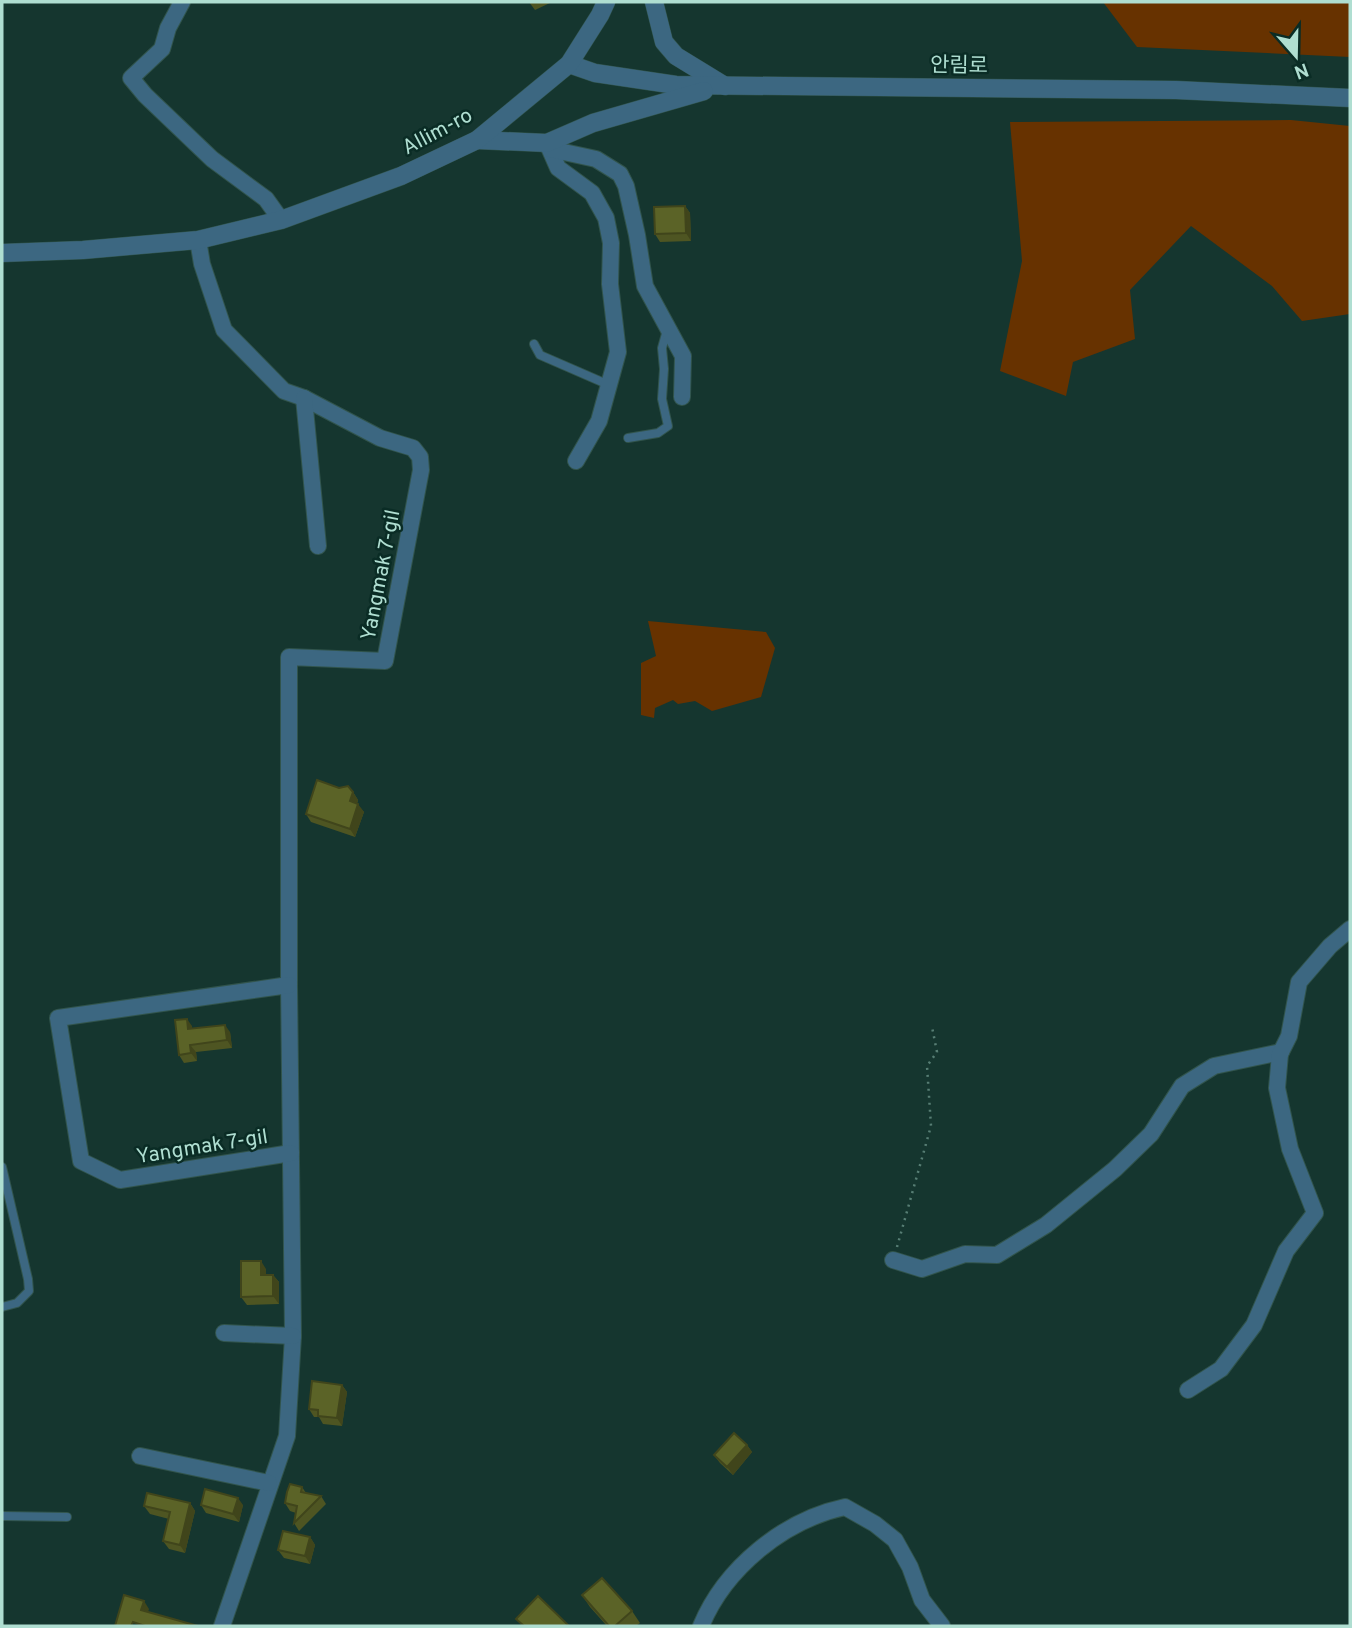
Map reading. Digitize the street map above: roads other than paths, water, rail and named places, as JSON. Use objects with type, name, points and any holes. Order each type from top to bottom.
[{"type":"street","points":[[182,2],[168,27],[162,49],[131,78],[145,95],[212,159],[266,199],[281,220]]},
{"type":"street","name":"Allim-ro","points":[[2,253],[83,250],[198,240],[281,220],[401,176],[477,140],[569,64],[606,2]]},
{"type":"street","points":[[654,2],[664,42],[676,56],[725,86]]},
{"type":"street","name":"안림로","points":[[569,64],[595,73],[676,85],[1176,90],[1350,98]]},
{"type":"street","points":[[548,146],[593,123],[725,86]]},
{"type":"street","points":[[477,140],[548,146],[596,159],[620,174],[626,187],[645,286],[683,356],[682,397]]},
{"type":"street","points":[[548,146],[558,168],[592,193],[606,218],[611,243],[610,284],[618,352],[599,421],[576,461]]},
{"type":"street","name":"Yangmak 7-gil","points":[[198,240],[202,264],[224,330],[284,391],[304,398],[380,438],[413,449],[420,457],[421,470],[385,661],[289,657],[293,1336],[287,1436],[222,1626]]},
{"type":"street","points":[[304,398],[318,546]]},
{"type":"street","points":[[1188,1390],[1221,1369],[1254,1325],[1286,1251],[1315,1213],[1290,1149],[1277,1088],[1281,1052],[1289,1036],[1300,982],[1330,946],[1350,929]]},
{"type":"street","name":"Yangmak 7-gil","points":[[289,985],[58,1018],[81,1161],[120,1180],[291,1153]]},
{"type":"street","points":[[893,1260],[922,1269],[965,1254],[997,1255],[1046,1225],[1115,1169],[1151,1134],[1182,1086],[1214,1066],[1281,1052]]},
{"type":"street","points":[[224,1333],[293,1336]]},
{"type":"street","points":[[140,1456],[270,1483]]},
{"type":"street","points":[[701,1626],[708,1611],[735,1574],[751,1558],[791,1526],[820,1512],[845,1507],[876,1524],[895,1540],[910,1567],[922,1600],[942,1626]]},
{"type":"lane","points":[[628,438],[658,433],[668,426],[662,400],[662,348],[668,327]]},
{"type":"lane","points":[[534,344],[540,355],[609,385]]},
{"type":"lane","points":[[2,1167],[29,1291],[17,1303],[2,1307]]},
{"type":"lane","points":[[2,1517],[68,1517]]}]
